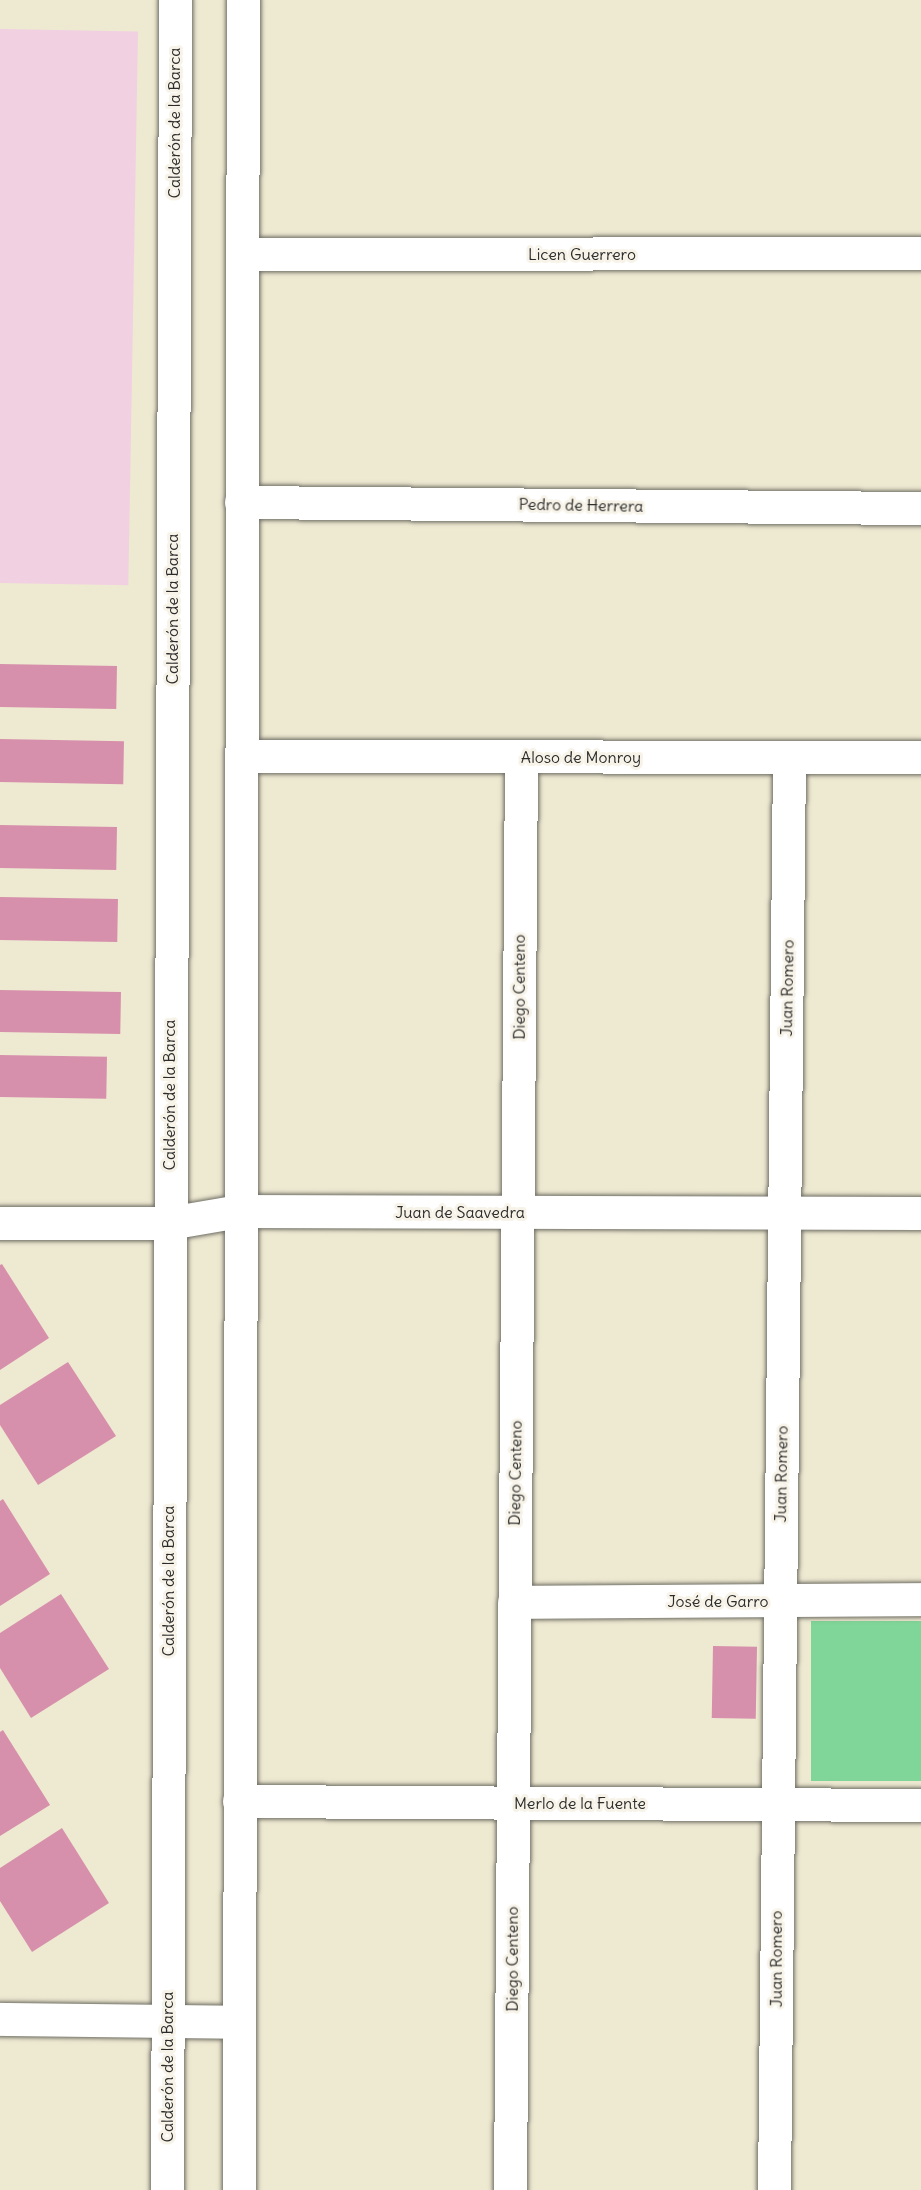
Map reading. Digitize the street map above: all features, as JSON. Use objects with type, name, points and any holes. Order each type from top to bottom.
[{"type":"street","name":"Calderón de la Barca","points":[[167,2190],[175,0]]},
{"type":"street","points":[[239,2190],[243,0]]},
{"type":"street","name":"Licen Guerrero","points":[[242,254],[921,253]]},
{"type":"street","name":"Pedro de Herrera","points":[[241,502],[921,508]]},
{"type":"street","name":"Aloso de Monroy","points":[[240,756],[921,757]]},
{"type":"street","name":"Diego Centeno","points":[[510,2190],[521,757]]},
{"type":"street","name":"Juan Romero","points":[[774,2190],[789,757]]},
{"type":"street","name":"Juan de Saavedra","points":[[0,1223],[169,1223],[239,1211],[921,1213]]},
{"type":"street","name":"José de Garro","points":[[514,1602],[921,1599]]},
{"type":"street","name":"Merlo de la Fuente","points":[[239,1801],[921,1805]]},
{"type":"street","points":[[0,2019],[239,2022]]},
{"type":"shaded area","points":[[0,29],[138,31],[128,585],[0,583]]},
{"type":"green space","points":[[811,1621],[921,1621],[921,1781],[811,1781]]},
{"type":"building","points":[[0,664],[117,666],[116,709],[0,707]]},
{"type":"building","points":[[0,739],[124,741],[123,784],[0,782]]},
{"type":"building","points":[[0,825],[117,827],[116,870],[0,868]]},
{"type":"building","points":[[0,897],[118,899],[117,942],[0,940]]},
{"type":"building","points":[[0,990],[121,992],[120,1034],[0,1032]]},
{"type":"building","points":[[0,1055],[107,1057],[106,1099],[0,1097]]},
{"type":"building","points":[[2,1264],[49,1338],[0,1370],[0,1265]]},
{"type":"building","points":[[68,1362],[116,1436],[38,1485],[0,1425],[0,1405]]},
{"type":"building","points":[[3,1499],[50,1574],[0,1606],[0,1501]]},
{"type":"building","points":[[61,1594],[109,1669],[31,1718],[0,1668],[0,1633]]},
{"type":"building","points":[[713,1646],[757,1647],[756,1719],[712,1718]]},
{"type":"building","points":[[3,1730],[50,1805],[0,1836],[0,1732]]},
{"type":"building","points":[[62,1828],[109,1903],[32,1952],[0,1901],[0,1868]]}]
